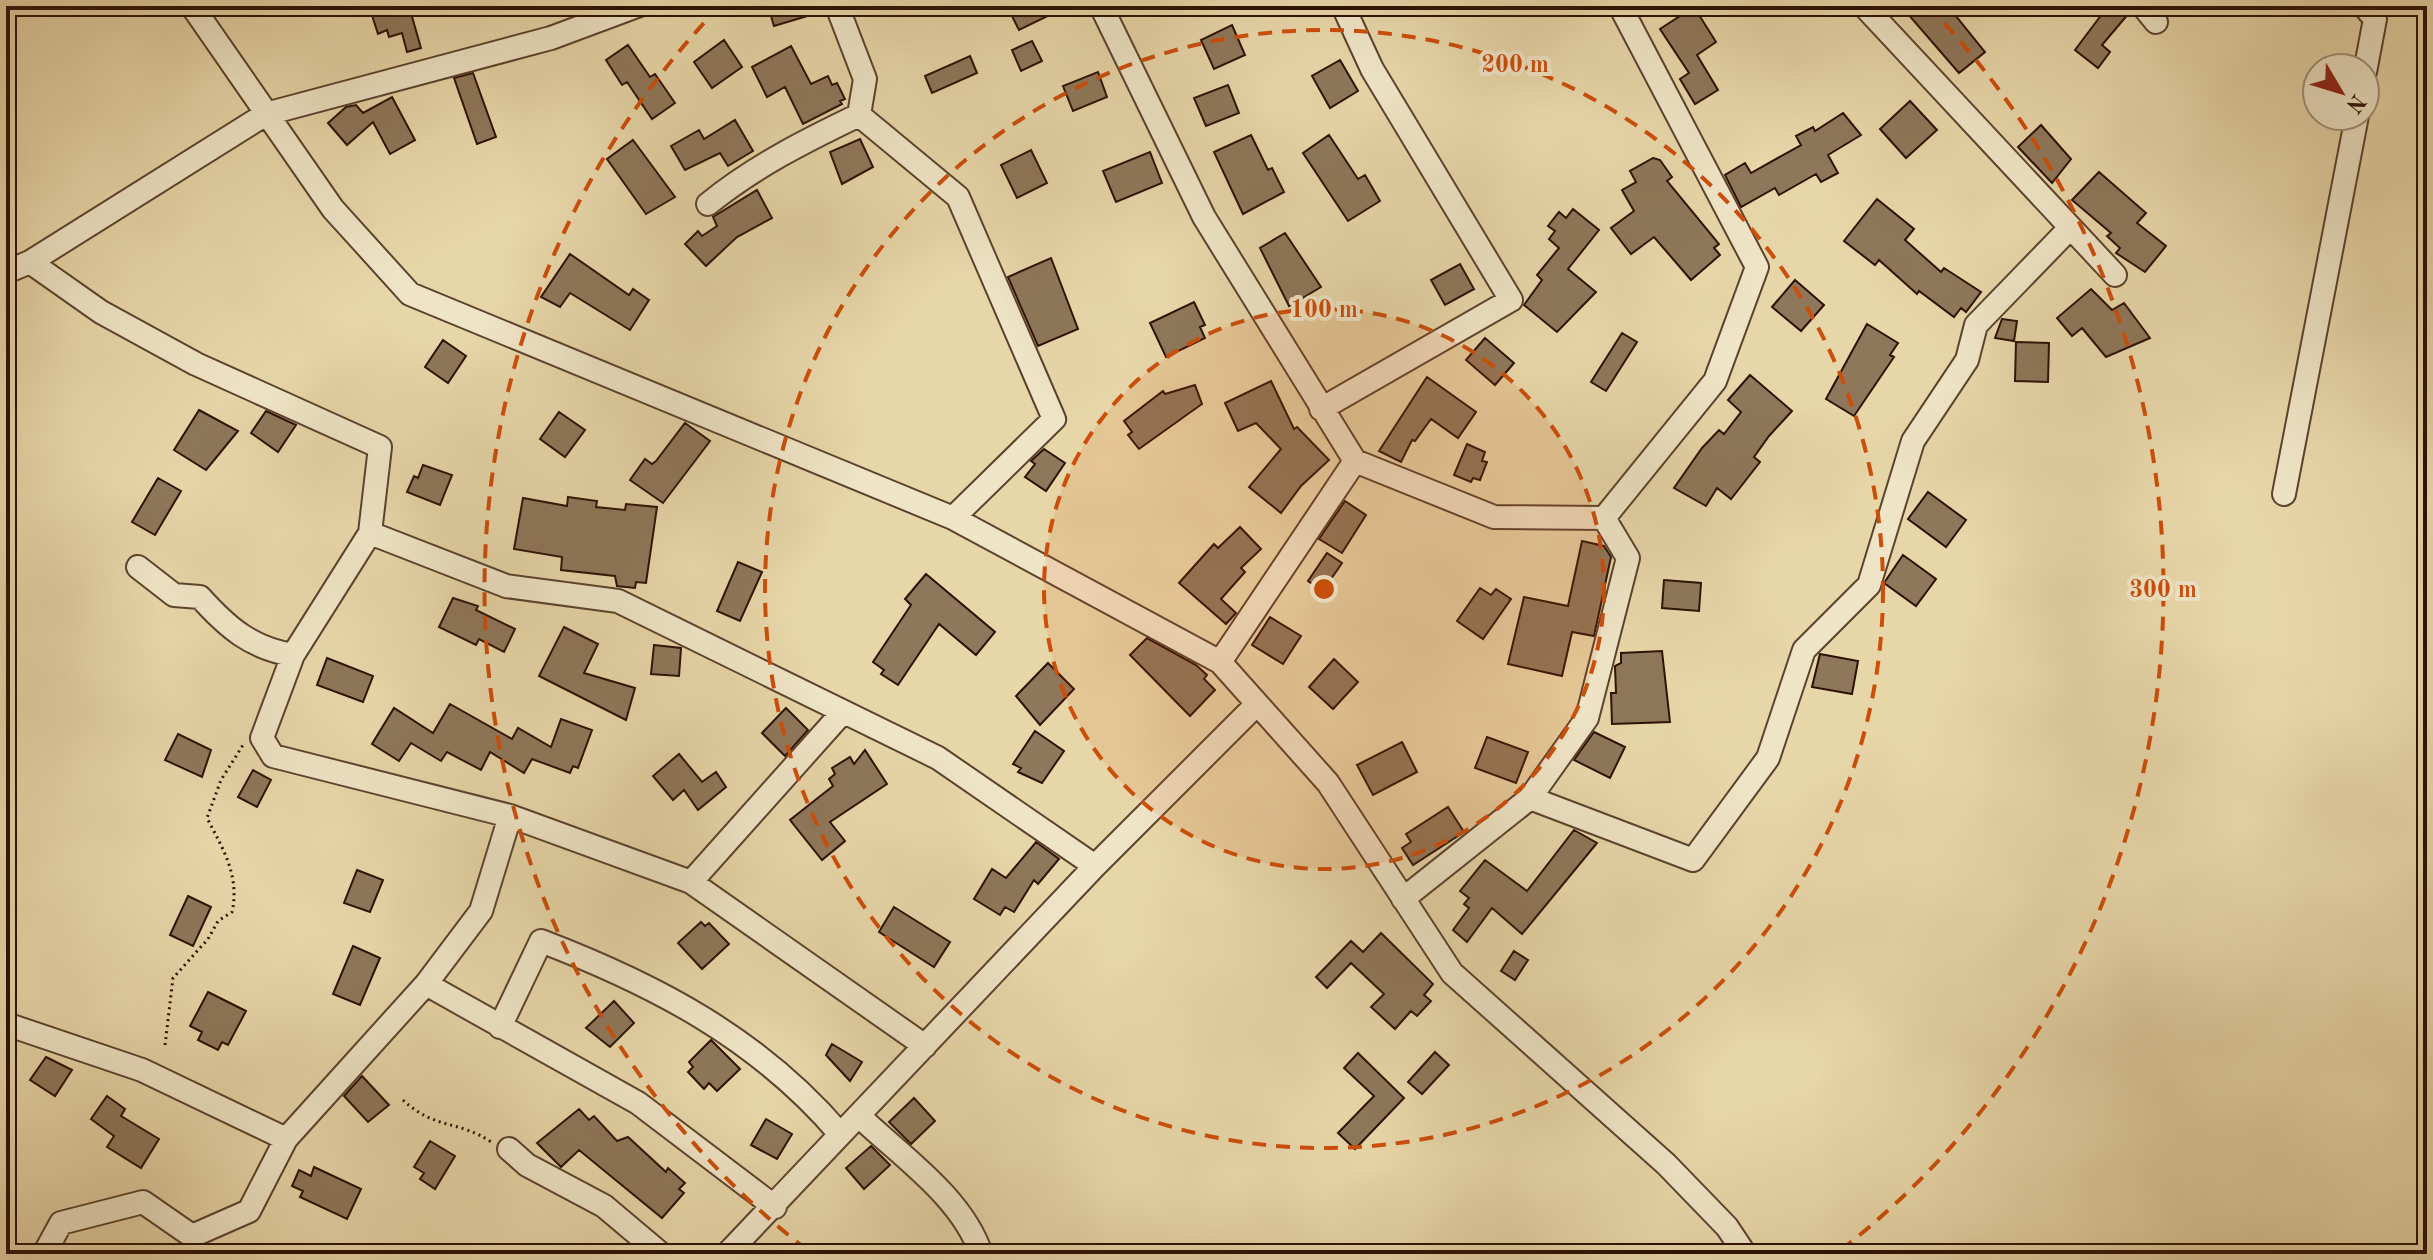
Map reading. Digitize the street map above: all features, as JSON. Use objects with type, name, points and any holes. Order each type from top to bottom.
[{"type":"street","points":[[192,6],[333,209],[410,294],[953,518],[1220,662],[1328,783],[1452,973],[1666,1164],[1727,1227],[1745,1254]]},
{"type":"street","points":[[6,272],[30,262],[266,114],[551,38],[637,6]]},
{"type":"street","points":[[837,6],[865,79],[859,115]]},
{"type":"street","points":[[1101,6],[1204,217],[1355,461],[1494,517],[1604,518]]},
{"type":"street","points":[[1321,409],[1511,300],[1372,69],[1343,6]]},
{"type":"street","points":[[1604,518],[1715,381],[1757,267],[1620,6]]},
{"type":"street","points":[[1864,6],[2115,275]]},
{"type":"street","points":[[2364,6],[2375,19],[2369,52]]},
{"type":"street","points":[[859,115],[958,197],[1054,419],[953,518]]},
{"type":"street","points":[[708,204],[774,158],[859,115]]},
{"type":"street","points":[[2284,494],[2354,132]]},
{"type":"street","points":[[1530,798],[1693,860],[1768,758],[1804,650],[1869,585],[1913,441],[1967,360],[1976,325],[2070,228]]},
{"type":"street","points":[[30,262],[101,312],[196,364],[380,447],[370,533],[293,655],[262,738],[273,756],[510,816],[691,882],[925,1046]]},
{"type":"street","points":[[1220,662],[1355,461]]},
{"type":"street","points":[[1403,899],[1530,798],[1587,718],[1628,558],[1604,518]]},
{"type":"street","points":[[370,533],[506,586],[618,601],[938,758],[1095,866]]},
{"type":"street","points":[[138,567],[174,595],[200,597],[227,626],[266,651],[293,655]]},
{"type":"street","points":[[727,1254],[775,1207],[840,1134],[1095,866],[1257,704]]},
{"type":"street","points":[[691,882],[842,713]]},
{"type":"street","points":[[44,1254],[61,1223],[143,1202],[192,1236],[249,1211],[286,1139],[426,984],[481,911],[510,816]]},
{"type":"street","points":[[500,1027],[541,941],[620,971],[757,1053],[810,1099],[840,1134]]},
{"type":"street","points":[[426,984],[638,1103],[775,1207]]},
{"type":"street","points":[[6,1024],[142,1070],[286,1139]]},
{"type":"street","points":[[859,1116],[942,1194],[974,1231],[981,1254]]},
{"type":"street","points":[[509,1149],[527,1165],[604,1206],[661,1254]]},
{"type":"path","points":[[165,1045],[173,978],[208,939],[218,921],[232,912],[236,895],[234,871],[207,818],[221,780],[239,747],[262,738]]},
{"type":"path","points":[[403,1100],[421,1117],[478,1133],[509,1149]]},
{"type":"building","points":[[369,6],[409,6],[421,48],[407,52],[402,33],[389,37],[387,30],[378,34]]},
{"type":"building","points":[[768,6],[823,6],[824,11],[774,26]]},
{"type":"building","points":[[1007,6],[1068,6],[1019,30]]},
{"type":"building","points":[[1918,6],[1968,6],[1955,15],[1985,52],[1959,73],[1907,13]]},
{"type":"building","points":[[2093,6],[2121,6],[2129,13],[2102,45],[2110,52],[2098,68],[2075,50],[2102,14]]},
{"type":"building","points":[[1694,7],[1716,42],[1697,55],[1718,90],[1695,104],[1680,79],[1689,73],[1660,29]]},
{"type":"building","points":[[1232,25],[1245,55],[1214,69],[1201,40]]},
{"type":"building","points":[[724,40],[742,67],[712,88],[694,62]]},
{"type":"building","points":[[1032,41],[1042,61],[1021,71],[1012,50]]},
{"type":"building","points":[[628,45],[650,77],[655,74],[675,103],[652,119],[627,82],[622,85],[606,60]]},
{"type":"building","points":[[791,46],[811,84],[828,76],[832,85],[837,83],[845,99],[840,101],[842,104],[803,124],[785,87],[767,97],[752,67]]},
{"type":"building","points":[[970,56],[977,73],[932,93],[925,76]]},
{"type":"building","points":[[1340,60],[1358,91],[1330,108],[1312,76]]},
{"type":"building","points":[[1098,72],[1107,97],[1073,111],[1063,86]]},
{"type":"building","points":[[473,73],[496,137],[477,144],[454,78]]},
{"type":"building","points":[[1228,85],[1239,113],[1206,126],[1194,98]]},
{"type":"building","points":[[392,97],[415,140],[390,154],[373,122],[347,145],[328,123],[346,107],[356,105],[363,113]]},
{"type":"building","points":[[1910,101],[1937,130],[1906,158],[1880,129]]},
{"type":"building","points":[[1843,113],[1861,135],[1828,155],[1838,173],[1821,182],[1816,174],[1779,195],[1775,188],[1741,207],[1725,175],[1745,163],[1751,173],[1801,145],[1796,136],[1813,127],[1815,131]]},
{"type":"building","points":[[735,120],[753,151],[728,166],[720,153],[685,170],[671,146],[699,130],[704,139]]},
{"type":"building","points":[[2041,125],[2071,159],[2052,183],[2018,147]]},
{"type":"building","points":[[1251,135],[1268,170],[1272,168],[1284,192],[1243,214],[1214,152]]},
{"type":"building","points":[[1329,135],[1358,179],[1365,175],[1380,201],[1348,221],[1303,153]]},
{"type":"building","points":[[860,139],[873,167],[842,184],[830,152]]},
{"type":"building","points":[[633,140],[675,197],[646,214],[607,159]]},
{"type":"building","points":[[1031,150],[1047,183],[1017,198],[1001,165]]},
{"type":"building","points":[[1150,152],[1162,183],[1116,202],[1103,171]]},
{"type":"building","points":[[1653,158],[1660,160],[1672,177],[1667,181],[1719,244],[1714,248],[1720,255],[1691,280],[1654,237],[1631,254],[1611,228],[1634,211],[1622,190],[1636,182],[1630,171]]},
{"type":"building","points":[[2099,172],[2146,213],[2137,223],[2166,246],[2145,272],[2116,253],[2120,248],[2107,236],[2111,233],[2072,200]]},
{"type":"building","points":[[757,190],[772,218],[737,237],[706,266],[685,244],[698,231],[702,236],[717,226],[713,217]]},
{"type":"building","points":[[1877,199],[1914,229],[1905,240],[1941,272],[1944,268],[1981,292],[1966,312],[1961,308],[1954,317],[1919,291],[1917,294],[1879,260],[1875,265],[1844,241]]},
{"type":"building","points":[[1573,209],[1599,230],[1568,269],[1596,292],[1557,332],[1524,305],[1542,280],[1537,275],[1559,248],[1549,239],[1555,231],[1548,226],[1559,212],[1566,218]]},
{"type":"building","points":[[1285,233],[1321,287],[1289,306],[1260,248]]},
{"type":"building","points":[[570,254],[629,295],[633,289],[649,300],[630,330],[570,293],[560,307],[541,297]]},
{"type":"building","points":[[1051,258],[1078,329],[1038,346],[1008,277]]},
{"type":"building","points":[[1460,264],[1474,289],[1445,305],[1431,280]]},
{"type":"building","points":[[1795,280],[1824,305],[1801,331],[1772,307]]},
{"type":"building","points":[[2091,289],[2112,310],[2124,303],[2150,338],[2106,357],[2082,328],[2072,336],[2057,318]]},
{"type":"building","points":[[1194,302],[1205,325],[1200,327],[1205,338],[1166,357],[1150,323]]},
{"type":"building","points":[[2002,319],[2017,321],[2014,341],[1995,338]]},
{"type":"building","points":[[1867,324],[1898,343],[1890,355],[1894,357],[1854,416],[1826,399]]},
{"type":"building","points":[[1622,333],[1637,342],[1606,391],[1591,382]]},
{"type":"building","points":[[1485,338],[1514,363],[1495,385],[1466,360]]},
{"type":"building","points":[[443,340],[466,356],[448,383],[425,367]]},
{"type":"building","points":[[2016,342],[2049,343],[2048,382],[2015,381]]},
{"type":"building","points":[[1750,375],[1792,411],[1754,457],[1760,462],[1731,499],[1717,488],[1706,506],[1674,488],[1702,448],[1719,430],[1724,434],[1741,412],[1728,400]]},
{"type":"building","points":[[1427,377],[1476,412],[1458,438],[1431,419],[1415,441],[1412,440],[1401,462],[1379,451]]},
{"type":"building","points":[[1271,381],[1294,429],[1297,427],[1329,460],[1301,486],[1281,513],[1249,487],[1281,449],[1256,423],[1238,431],[1225,403]]},
{"type":"building","points":[[1195,385],[1202,404],[1139,449],[1128,435],[1132,432],[1124,421],[1163,391],[1165,394]]},
{"type":"building","points":[[199,410],[238,431],[206,470],[174,450]]},
{"type":"building","points":[[266,411],[296,425],[278,452],[251,433]]},
{"type":"building","points":[[559,412],[585,430],[565,457],[540,439]]},
{"type":"building","points":[[685,423],[710,441],[663,503],[630,480],[645,459],[652,464],[656,461]]},
{"type":"building","points":[[1467,444],[1485,452],[1482,461],[1487,462],[1480,480],[1473,478],[1471,482],[1454,475]]},
{"type":"building","points":[[1044,449],[1065,463],[1046,491],[1025,477],[1035,464],[1031,461]]},
{"type":"building","points":[[423,465],[452,475],[440,505],[407,492]]},
{"type":"building","points":[[158,478],[181,491],[155,535],[132,522]]},
{"type":"building","points":[[1928,492],[1966,520],[1946,547],[1908,519]]},
{"type":"building","points":[[568,497],[597,501],[596,507],[625,510],[626,504],[657,507],[646,583],[636,582],[635,588],[617,586],[615,576],[561,570],[562,557],[514,549],[523,498],[567,506]]},
{"type":"building","points":[[1345,501],[1366,515],[1342,553],[1319,539]]},
{"type":"building","points":[[1240,527],[1261,549],[1241,568],[1245,572],[1221,599],[1236,613],[1226,624],[1179,583],[1214,544],[1218,548]]},
{"type":"building","points":[[1582,541],[1604,546],[1611,557],[1594,636],[1572,632],[1562,676],[1508,664],[1524,597],[1568,606]]},
{"type":"building","points":[[1327,553],[1342,563],[1331,579],[1335,582],[1327,594],[1308,581]]},
{"type":"building","points":[[1903,555],[1936,579],[1916,606],[1884,583]]},
{"type":"building","points":[[738,562],[762,572],[740,621],[717,611]]},
{"type":"building","points":[[926,574],[995,632],[976,655],[939,624],[898,685],[881,674],[884,670],[873,662],[911,605],[905,599]]},
{"type":"building","points":[[1664,580],[1701,583],[1699,611],[1662,608]]},
{"type":"building","points":[[1480,588],[1491,595],[1496,589],[1511,599],[1483,639],[1457,621]]},
{"type":"building","points":[[453,598],[478,606],[476,610],[515,629],[504,652],[479,639],[476,645],[439,627]]},
{"type":"building","points":[[1270,617],[1301,636],[1283,664],[1252,645]]},
{"type":"building","points":[[564,627],[598,644],[584,673],[635,688],[626,720],[539,676]]},
{"type":"building","points":[[1147,638],[1196,665],[1207,675],[1204,679],[1215,690],[1190,716],[1130,655]]},
{"type":"building","points":[[654,645],[681,648],[679,676],[651,674]]},
{"type":"building","points":[[1662,651],[1670,722],[1612,724],[1611,693],[1616,693],[1615,666],[1621,663],[1621,653]]},
{"type":"building","points":[[1820,654],[1858,661],[1852,694],[1812,687]]},
{"type":"building","points":[[327,658],[373,676],[363,702],[317,685]]},
{"type":"building","points":[[1334,659],[1358,682],[1333,709],[1309,687]]},
{"type":"building","points":[[1048,663],[1074,689],[1040,725],[1016,696]]},
{"type":"building","points":[[450,704],[512,739],[518,728],[551,747],[561,719],[592,730],[578,768],[573,766],[570,773],[532,759],[524,773],[490,752],[481,770],[447,752],[441,761],[411,743],[399,761],[372,744],[394,708],[433,733]]},
{"type":"building","points":[[786,708],[808,730],[785,756],[762,733]]},
{"type":"building","points":[[1035,731],[1064,751],[1042,783],[1018,772],[1021,768],[1013,764]]},
{"type":"building","points":[[1594,732],[1625,747],[1610,778],[1574,760]]},
{"type":"building","points":[[178,734],[211,750],[202,777],[165,760]]},
{"type":"building","points":[[1487,737],[1528,752],[1516,783],[1475,768]]},
{"type":"building","points":[[1402,742],[1417,772],[1373,795],[1357,765]]},
{"type":"building","points":[[865,750],[887,784],[830,822],[845,841],[822,860],[790,820],[833,786],[829,779],[835,774],[832,768],[850,757],[854,764]]},
{"type":"building","points":[[679,754],[702,782],[716,772],[726,787],[698,810],[684,790],[673,800],[653,776]]},
{"type":"building","points":[[253,770],[271,780],[257,807],[238,797]]},
{"type":"building","points":[[1448,807],[1464,832],[1413,865],[1402,848],[1411,842],[1406,834]]},
{"type":"building","points":[[1574,830],[1597,843],[1522,934],[1492,908],[1467,942],[1453,930],[1469,908],[1464,904],[1469,898],[1460,891],[1485,860],[1527,891]]},
{"type":"building","points":[[1036,842],[1059,859],[1038,884],[1034,880],[1014,912],[1005,907],[1000,915],[974,899],[992,869],[1006,878]]},
{"type":"building","points":[[357,870],[383,880],[370,912],[344,903]]},
{"type":"building","points":[[188,896],[211,907],[193,946],[170,935]]},
{"type":"building","points":[[894,907],[950,942],[934,967],[879,932]]},
{"type":"building","points":[[701,922],[705,926],[709,923],[729,944],[702,969],[678,943]]},
{"type":"building","points":[[1381,933],[1433,984],[1424,995],[1431,1001],[1417,1016],[1411,1011],[1395,1029],[1371,1007],[1384,994],[1351,963],[1327,988],[1316,977],[1351,941],[1363,952]]},
{"type":"building","points":[[353,946],[380,958],[360,1005],[333,994]]},
{"type":"building","points":[[1514,951],[1528,960],[1515,980],[1501,971]]},
{"type":"building","points":[[208,992],[246,1011],[228,1045],[222,1042],[218,1050],[198,1040],[202,1032],[190,1026]]},
{"type":"building","points":[[614,1001],[634,1023],[610,1047],[586,1028]]},
{"type":"building","points":[[711,1040],[740,1069],[717,1091],[709,1083],[704,1089],[688,1072],[693,1067],[689,1062]]},
{"type":"building","points":[[832,1044],[862,1062],[850,1081],[826,1055]]},
{"type":"building","points":[[1435,1052],[1449,1065],[1422,1094],[1408,1082]]},
{"type":"building","points":[[1358,1053],[1404,1098],[1355,1149],[1338,1133],[1374,1096],[1344,1068]]},
{"type":"building","points":[[46,1057],[72,1070],[55,1096],[30,1080]]},
{"type":"building","points":[[362,1076],[389,1105],[368,1122],[344,1096]]},
{"type":"building","points":[[107,1096],[125,1109],[121,1116],[159,1139],[141,1168],[107,1147],[114,1136],[91,1119]]},
{"type":"building","points":[[914,1098],[935,1121],[911,1144],[889,1122]]},
{"type":"building","points":[[579,1109],[589,1120],[594,1116],[617,1141],[628,1137],[666,1172],[668,1168],[685,1183],[679,1189],[684,1193],[662,1218],[579,1150],[561,1167],[537,1143]]},
{"type":"building","points":[[766,1119],[792,1134],[777,1159],[751,1145]]},
{"type":"building","points":[[430,1141],[455,1156],[435,1189],[420,1179],[424,1173],[414,1167]]},
{"type":"building","points":[[871,1146],[890,1165],[864,1189],[846,1168]]},
{"type":"building","points":[[314,1167],[361,1189],[347,1219],[300,1197],[303,1191],[292,1186],[299,1170],[311,1176]]}]
